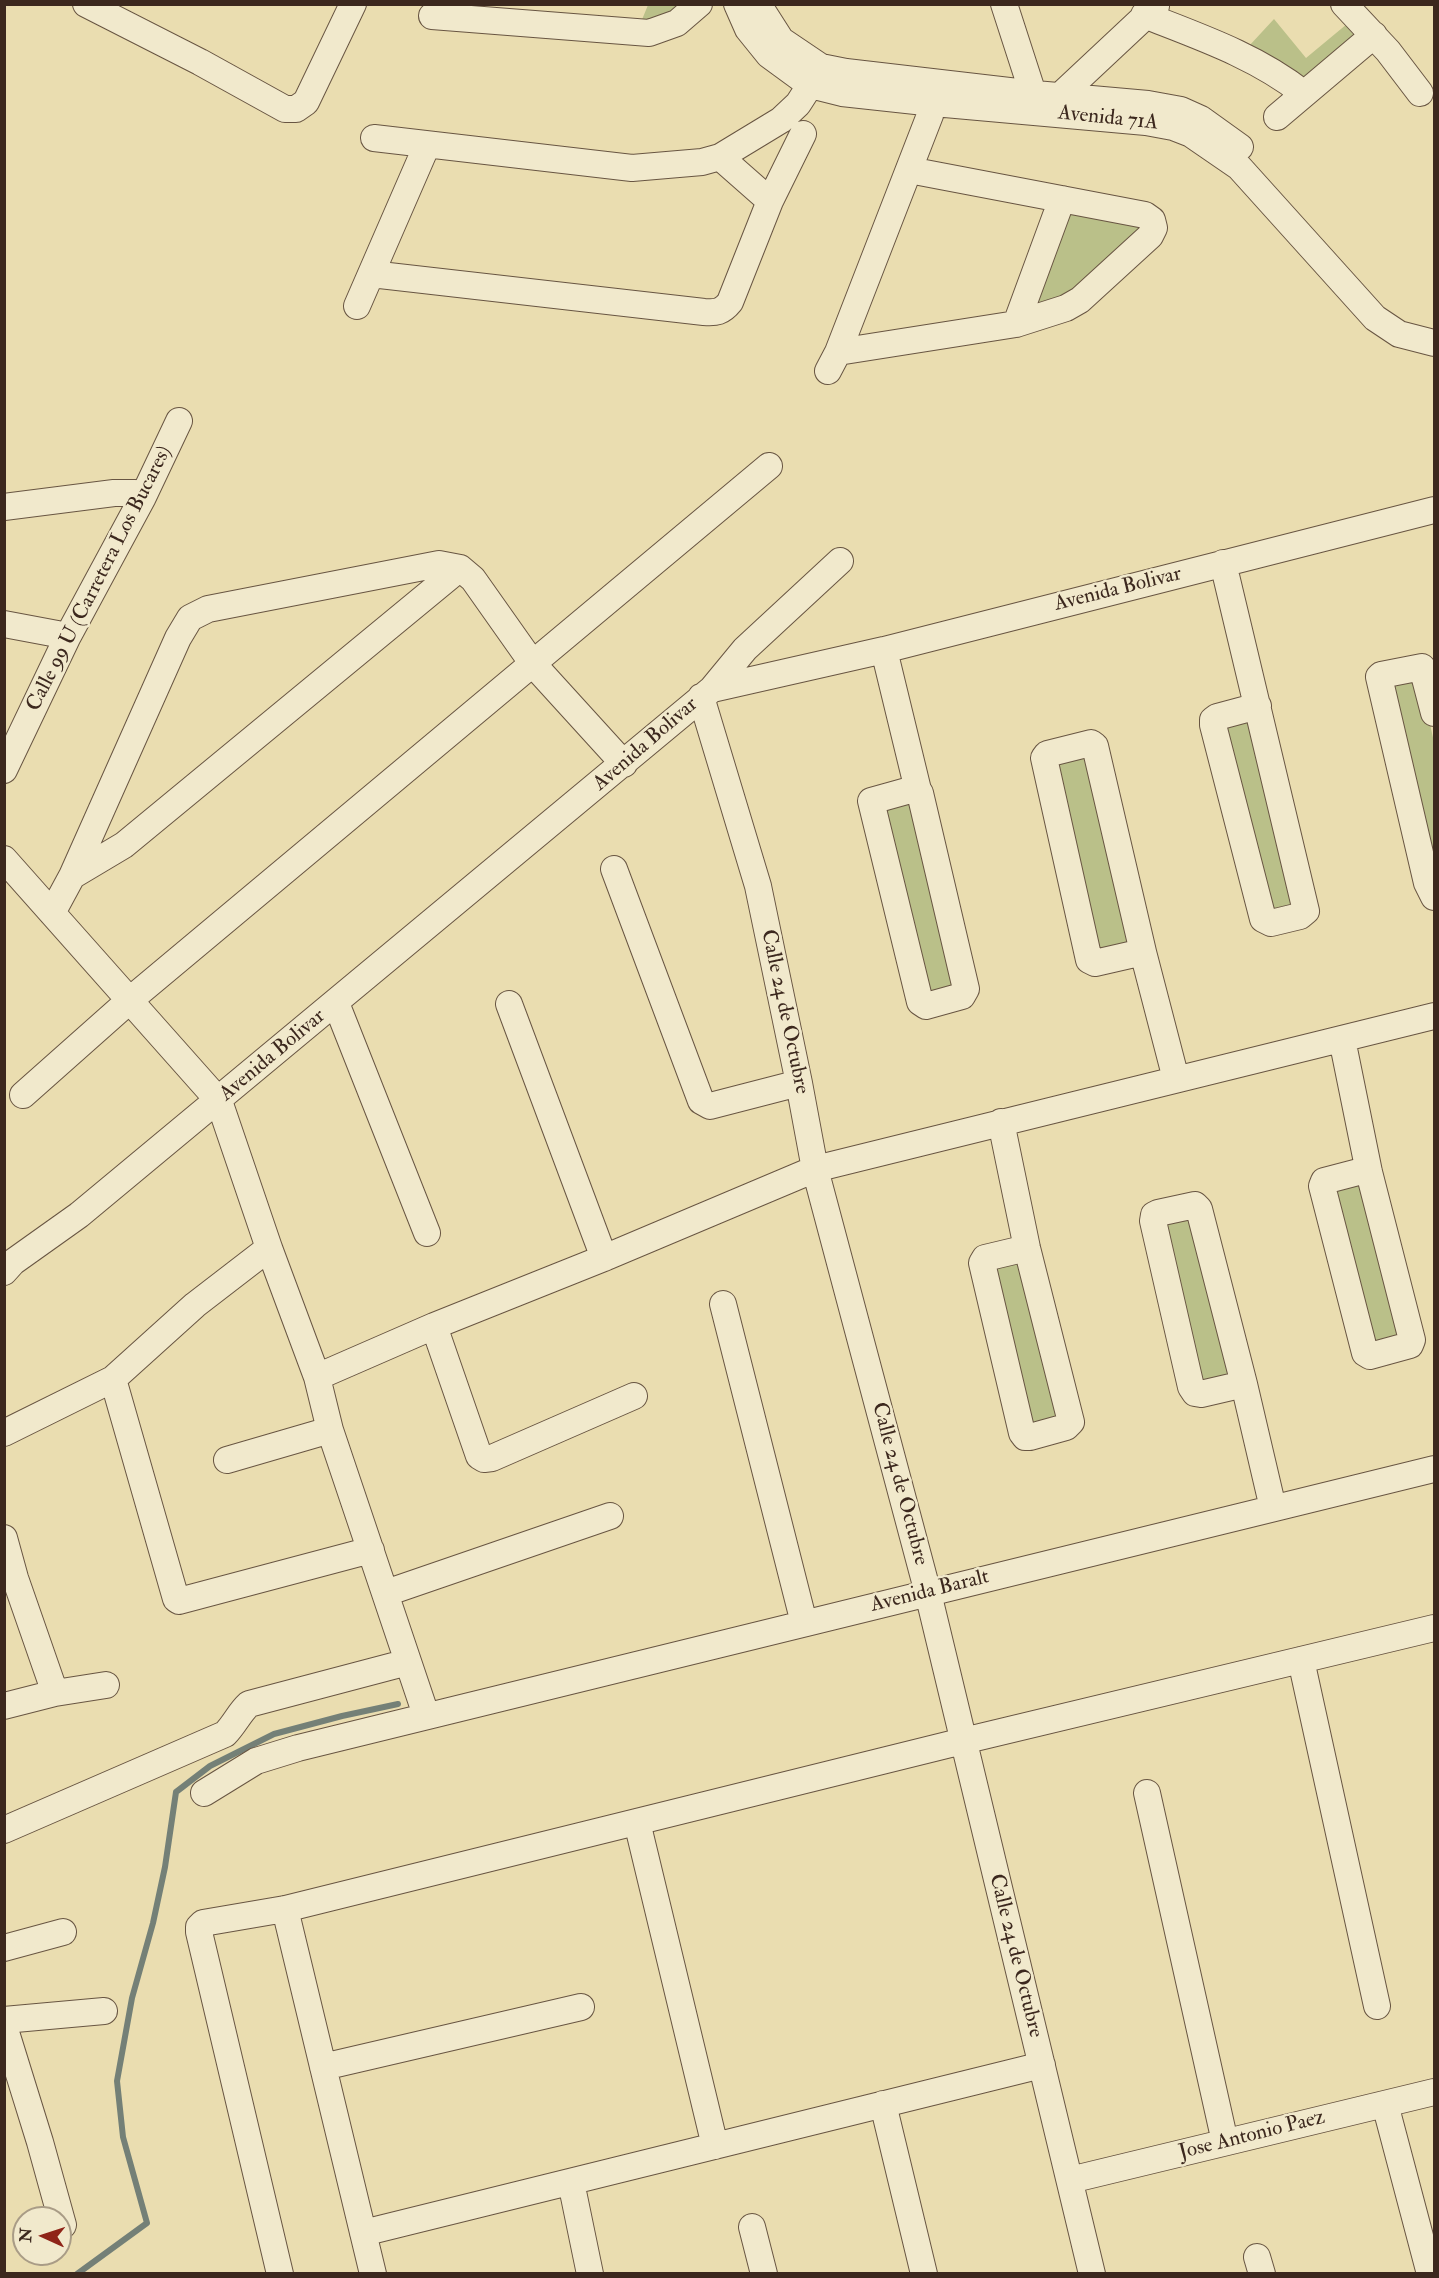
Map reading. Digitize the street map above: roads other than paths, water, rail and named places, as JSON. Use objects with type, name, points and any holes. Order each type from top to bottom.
[{"type":"street","points":[[86,4],[200,62],[285,109],[296,109],[306,102],[353,4]]},
{"type":"street","points":[[432,16],[504,13],[649,33],[677,23],[699,4]]},
{"type":"street","name":"Avenida 71A","points":[[737,4],[748,29],[769,55],[816,76],[842,93],[935,93],[1048,104],[1173,127],[1191,134],[1239,167],[1376,318],[1399,333],[1434,342]]},
{"type":"street","name":"Avenida 71A","points":[[758,4],[764,17],[781,39],[816,76]]},
{"type":"street","points":[[1004,4],[1048,104],[1152,10],[1270,69],[1303,93]]},
{"type":"street","points":[[1344,4],[1388,51],[1420,93]]},
{"type":"street","points":[[1277,117],[1374,35]]},
{"type":"street","points":[[374,138],[632,168],[702,162],[720,157],[781,120],[798,104],[816,76]]},
{"type":"street","points":[[909,170],[1145,215],[1152,220],[1154,228],[1150,236],[1080,300],[1066,308],[1016,324],[833,362],[909,170],[935,93]]},
{"type":"street","points":[[371,274],[714,313],[722,311],[730,302],[770,201],[803,134]]},
{"type":"street","points":[[357,306],[427,145]]},
{"type":"street","points":[[720,157],[770,201]]},
{"type":"street","points":[[1016,324],[1062,199]]},
{"type":"street","name":"Calle 99 U (Carretera Los Bucares)","points":[[4,770],[68,636],[143,498],[179,421]]},
{"type":"street","points":[[23,1095],[130,1000],[769,466]]},
{"type":"street","points":[[4,507],[114,493],[135,493],[143,498]]},
{"type":"street","name":"Avenida Bolivar","points":[[4,1272],[13,1262],[80,1215],[219,1101],[706,693],[1434,510]]},
{"type":"street","points":[[706,693],[745,649],[840,561]]},
{"type":"street","points":[[1223,563],[1258,706],[1306,911],[1300,916],[1271,923],[1263,919],[1213,725],[1213,720],[1217,717],[1258,706]]},
{"type":"street","points":[[52,913],[72,876],[178,638],[190,618],[208,609],[439,564],[460,568],[473,579],[533,664],[624,764]]},
{"type":"street","points":[[72,876],[124,845],[460,568]]},
{"type":"street","points":[[4,624],[68,636]]},
{"type":"street","points":[[884,650],[920,793],[966,989],[962,996],[926,1006],[922,1006],[920,1002],[871,801],[914,789],[918,790]]},
{"type":"street","points":[[1434,712],[1422,667],[1379,677],[1427,883],[1434,897]]},
{"type":"street","name":"Calle 24 de Octubre","points":[[706,693],[758,886],[815,1169],[928,1593],[1092,2274]]},
{"type":"street","points":[[1143,952],[1095,963],[1089,960],[1044,758],[1047,754],[1091,743],[1095,746],[1143,952],[1176,1079]]},
{"type":"street","points":[[4,859],[219,1101],[269,1248],[317,1377],[330,1430],[426,1715]]},
{"type":"street","points":[[614,869],[701,1101],[710,1106],[799,1083]]},
{"type":"street","points":[[336,1003],[427,1233]]},
{"type":"street","points":[[509,1004],[604,1257]]},
{"type":"street","points":[[317,1377],[434,1326],[815,1169],[1434,1016]]},
{"type":"street","points":[[1342,1039],[1369,1172],[1412,1340],[1410,1345],[1371,1356],[1365,1353],[1322,1186],[1324,1181],[1366,1170],[1369,1172]]},
{"type":"street","points":[[1001,1122],[1027,1248],[1071,1422],[1066,1427],[1030,1437],[1025,1437],[1022,1433],[982,1263],[985,1258],[1027,1248]]},
{"type":"street","points":[[1244,1384],[1201,1394],[1194,1393],[1153,1221],[1154,1215],[1158,1212],[1195,1205],[1199,1209],[1244,1384],[1273,1508]]},
{"type":"street","points":[[4,1433],[114,1380],[195,1305],[269,1248]]},
{"type":"street","points":[[723,1304],[804,1623]]},
{"type":"street","points":[[434,1326],[478,1456],[484,1459],[492,1458],[634,1396]]},
{"type":"street","points":[[114,1380],[176,1599],[179,1601],[371,1550]]},
{"type":"street","points":[[227,1460],[330,1430]]},
{"type":"street","name":"Avenida Baralt","points":[[204,1793],[256,1761],[298,1748],[1434,1469]]},
{"type":"street","points":[[386,1593],[610,1516]]},
{"type":"street","points":[[4,1538],[10,1580],[55,1693]]},
{"type":"street","points":[[280,2274],[199,1927],[203,1923],[285,1909],[963,1741],[1434,1628]]},
{"type":"street","points":[[1301,1660],[1377,2006]]},
{"type":"street","points":[[4,1830],[225,1734],[233,1726],[239,1713],[249,1704],[408,1662]]},
{"type":"street","points":[[4,1706],[55,1693],[106,1685]]},
{"type":"street","points":[[1148,1793],[1225,2142]]},
{"type":"street","points":[[637,1822],[715,2146]]},
{"type":"street","points":[[285,1909],[372,2274]]},
{"type":"street","points":[[4,1948],[63,1932]]},
{"type":"street","points":[[323,2067],[581,2007]]},
{"type":"street","points":[[4,2020],[104,2011]]},
{"type":"street","points":[[4,2026],[58,2206]]},
{"type":"street","points":[[363,2233],[1042,2065]]},
{"type":"street","name":"Jose Antonio Paez","points":[[1070,2180],[1434,2092]]},
{"type":"street","points":[[883,2104],[924,2274]]},
{"type":"street","points":[[1385,2104],[1430,2274]]},
{"type":"street","points":[[570,2181],[590,2274]]},
{"type":"street","points":[[752,2227],[764,2274]]},
{"type":"waterway","points":[[77,2274],[147,2223],[123,2137],[117,2081],[132,1998],[153,1923],[165,1867],[176,1792],[210,1766],[274,1734],[398,1704]]}]
